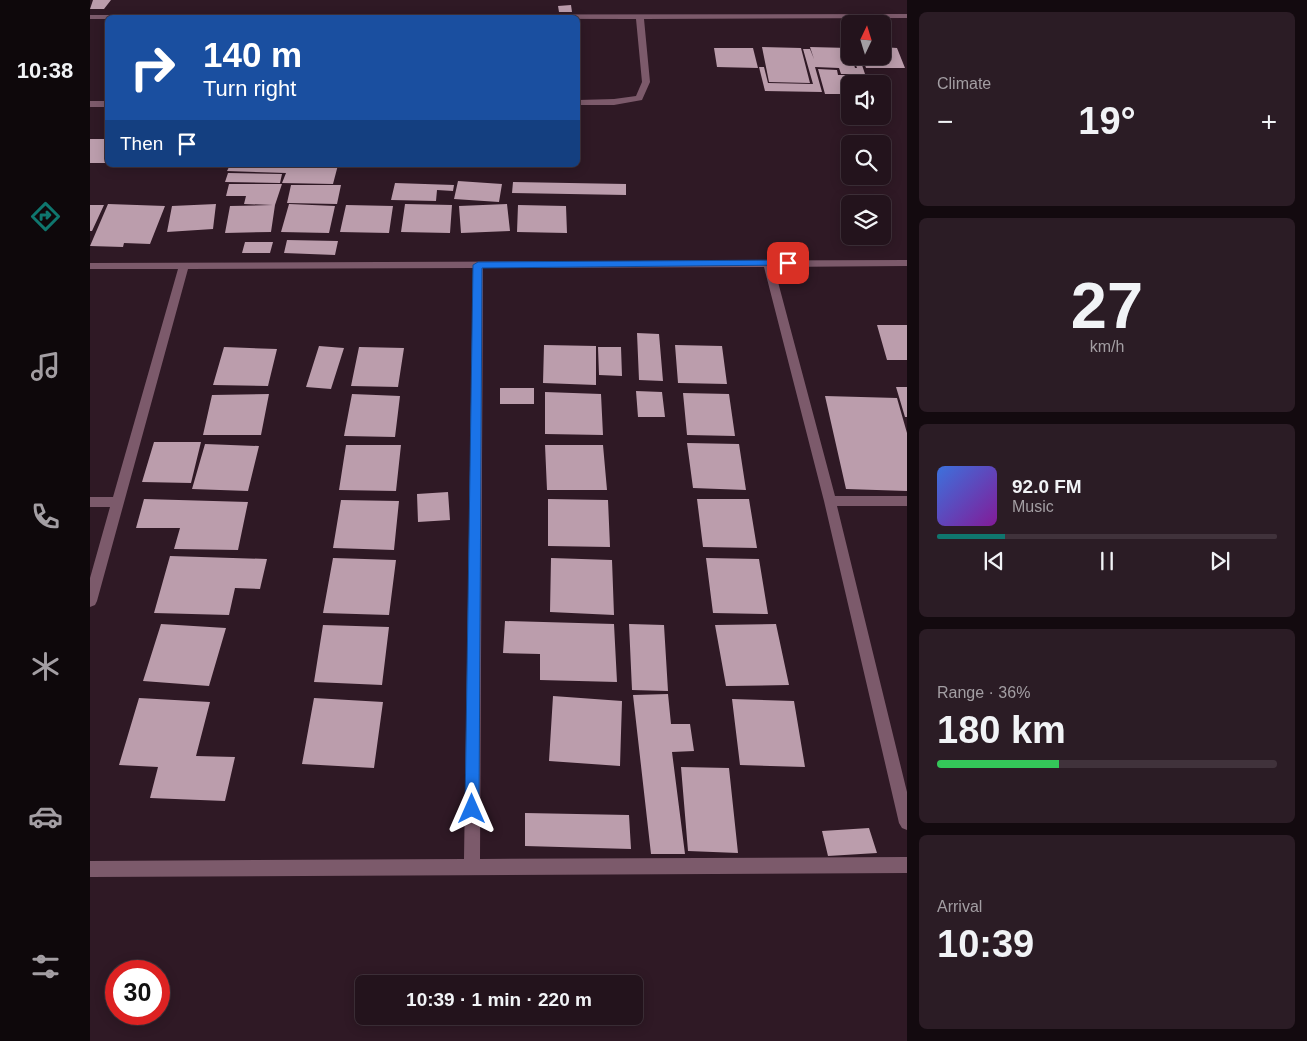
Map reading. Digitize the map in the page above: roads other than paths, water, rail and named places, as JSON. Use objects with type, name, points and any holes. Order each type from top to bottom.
[{"type":"street","points":[[580,16],[907,16]]},
{"type":"street","points":[[580,102],[614,102],[639,98],[646,82],[640,16]]},
{"type":"street","points":[[90,17],[105,17]]},
{"type":"street","points":[[90,104],[105,104]]},
{"type":"street","points":[[90,266],[907,262]]},
{"type":"street","points":[[768,263],[830,501],[907,823]]},
{"type":"street","points":[[472,867],[478,265]]},
{"type":"street","points":[[90,601],[116,502],[184,266]]},
{"type":"street","points":[[830,501],[907,501]]},
{"type":"street","points":[[90,502],[116,502]]},
{"type":"street","points":[[90,869],[907,865]]}]
